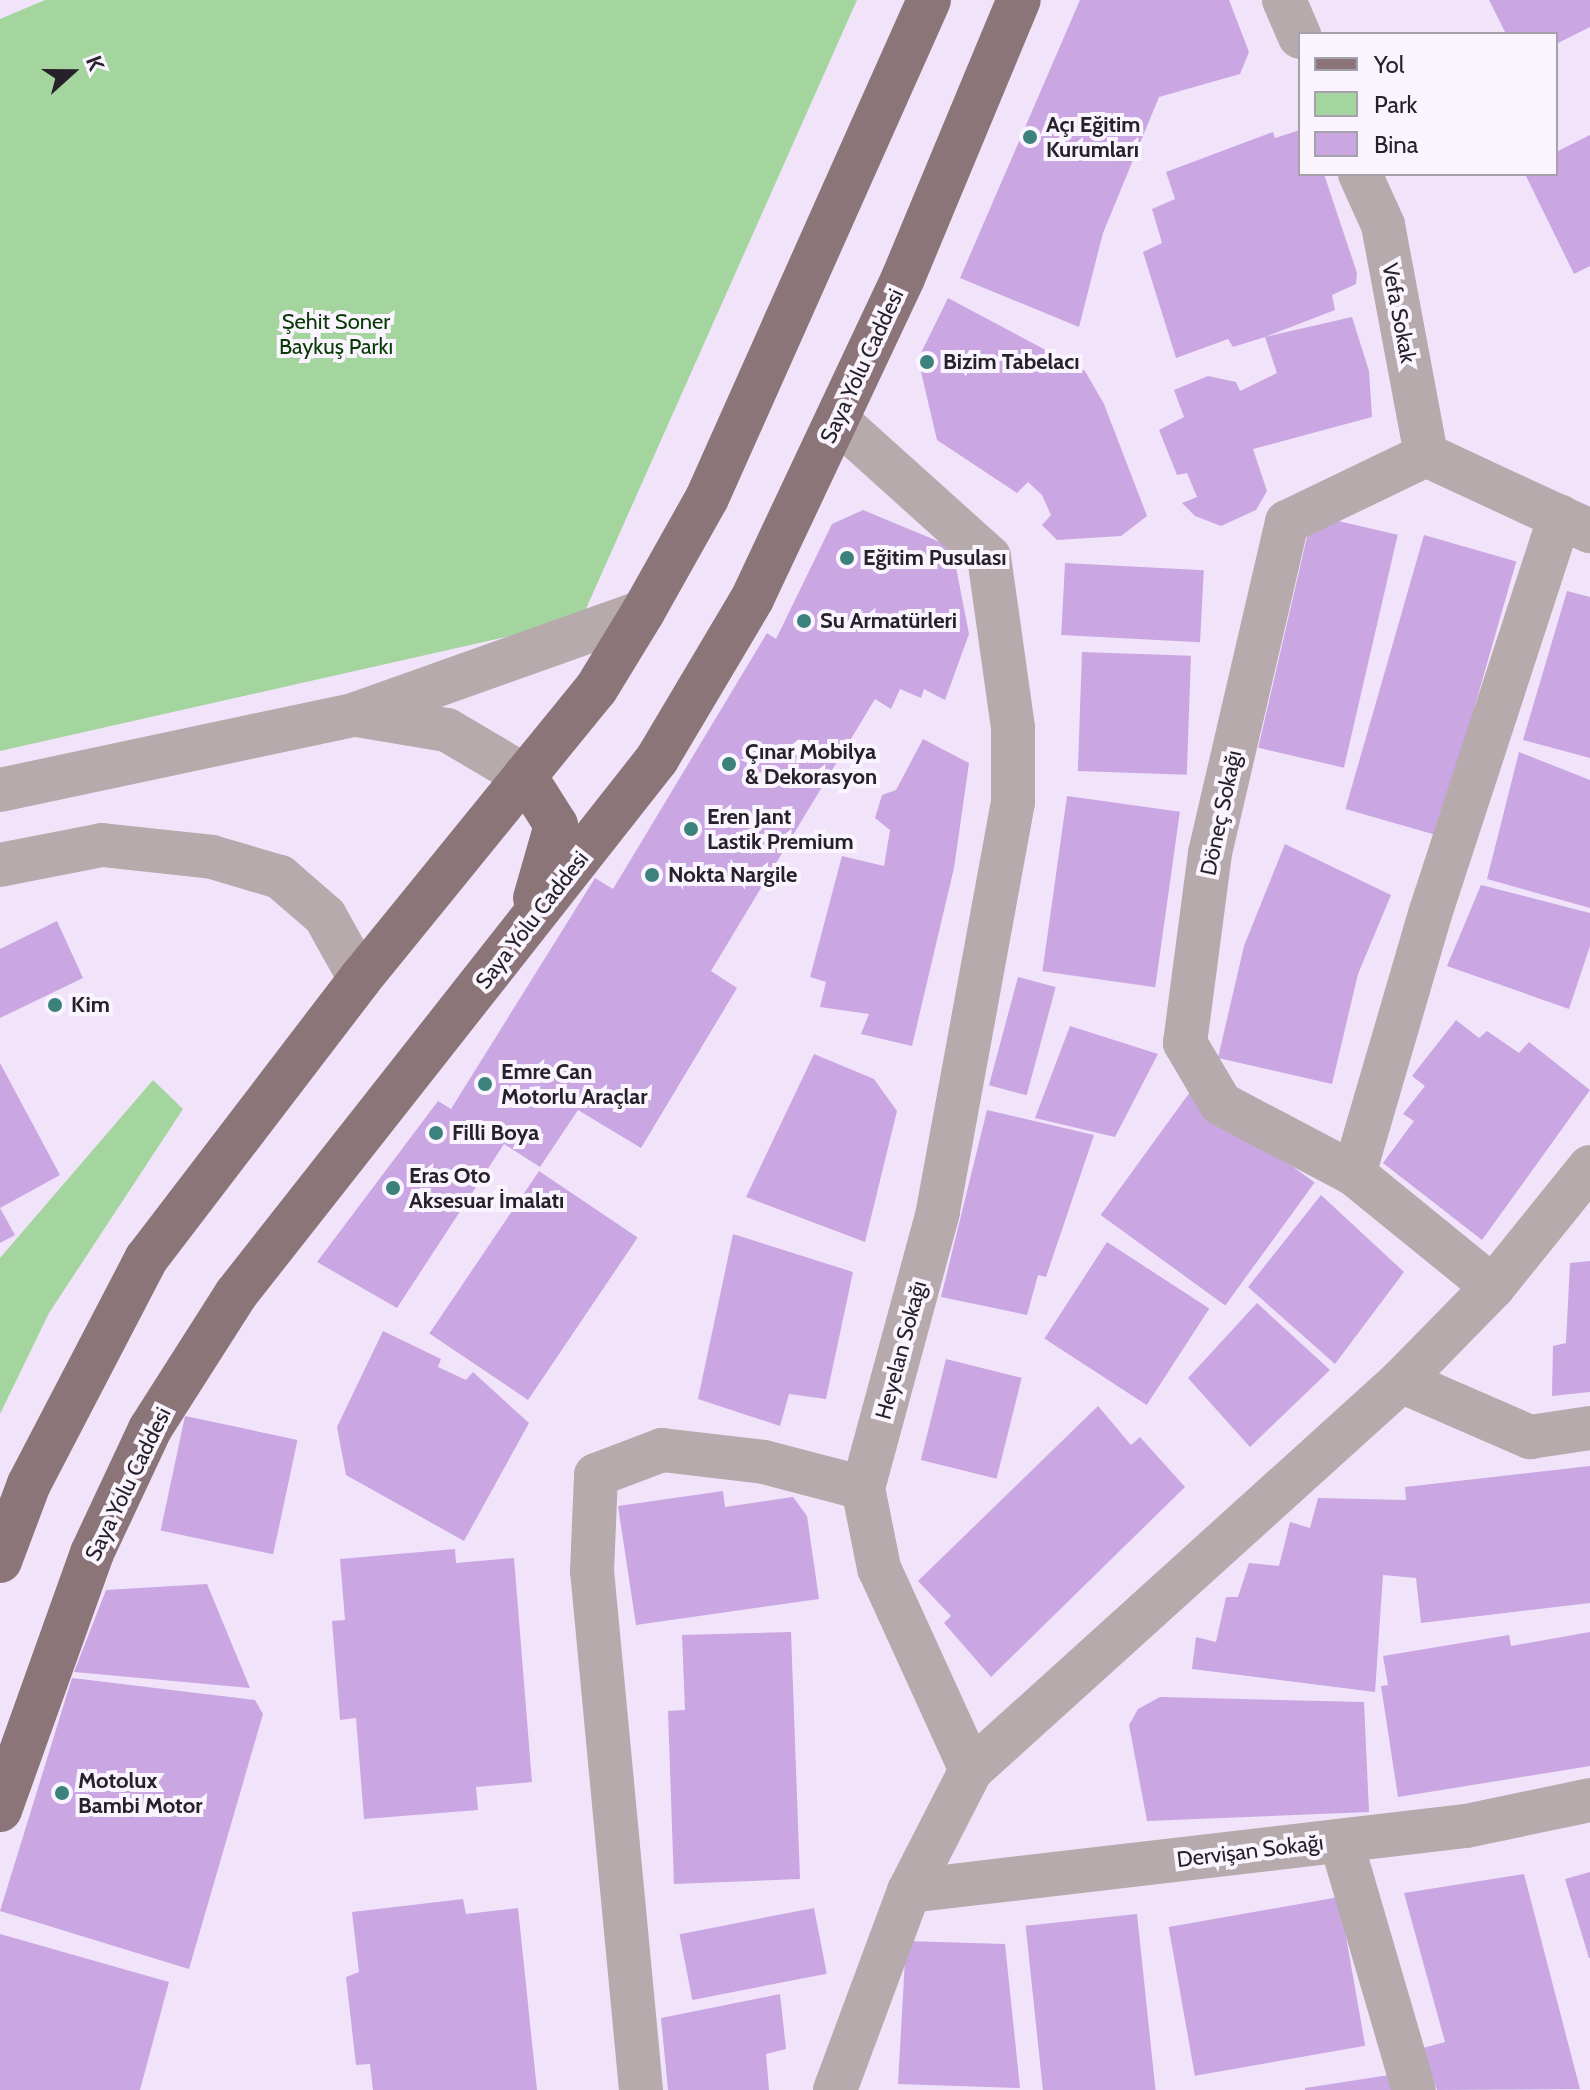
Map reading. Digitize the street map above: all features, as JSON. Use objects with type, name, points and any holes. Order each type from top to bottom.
[{"type":"main road","points":[[0,1561],[29,1484],[146,1259],[360,979],[596,689],[643,612],[707,498],[929,0]]},
{"type":"main road","name":"Saya Yolu Caddesi","points":[[0,1810],[92,1553],[150,1429],[236,1294],[657,759],[752,599],[838,421],[1019,0]]},
{"type":"main road","points":[[522,934],[552,853],[556,825],[525,776]]},
{"type":"street","points":[[1284,0],[1298,32]]},
{"type":"street","name":"Vefa Sokak","points":[[1361,176],[1383,225],[1426,455]]},
{"type":"street","name":"Heyelan Sokağı","points":[[838,421],[989,557],[1013,728],[1013,802],[938,1212],[863,1488]]},
{"type":"street","points":[[1354,1174],[1431,911],[1575,524],[1426,455]]},
{"type":"street","name":"Döneç Sokağı","points":[[1426,455],[1287,522],[1210,853],[1185,1043],[1221,1104],[1354,1174],[1493,1287]]},
{"type":"street","points":[[0,790],[353,715],[643,612]]},
{"type":"street","points":[[353,715],[447,730],[525,776]]},
{"type":"street","points":[[0,865],[102,845],[212,857],[280,877],[325,916],[360,979]]},
{"type":"street","points":[[835,2090],[909,1891],[971,1770],[1401,1381],[1493,1287],[1590,1167]]},
{"type":"street","points":[[1401,1381],[1530,1437],[1590,1428]]},
{"type":"street","points":[[641,2090],[592,1571],[596,1475],[662,1450],[764,1462],[863,1488],[879,1568],[971,1770]]},
{"type":"street","name":"Dervişan Sokağı","points":[[909,1891],[1466,1826],[1590,1800]]},
{"type":"street","points":[[1341,1841],[1414,2090]]},
{"type":"green space","name":"Şehit Soner Baykuş Parkı","points":[[45,0],[857,0],[581,620],[0,751],[0,19]]},
{"type":"green space","points":[[153,1080],[183,1109],[49,1313],[0,1414],[0,1258]]},
{"type":"building","points":[[1080,0],[1229,0],[1249,52],[1240,74],[1159,97],[1103,233],[1079,327],[960,278]]},
{"type":"building","points":[[1489,0],[1590,0],[1590,27],[1558,43],[1558,32],[1505,32]]},
{"type":"building","points":[[1298,131],[1298,176],[1325,176],[1357,273],[1356,284],[1332,295],[1335,310],[1233,347],[1228,339],[1176,358],[1143,252],[1162,243],[1152,209],[1175,199],[1166,172],[1273,132],[1275,138]]},
{"type":"building","points":[[1590,135],[1590,266],[1574,274],[1526,176],[1558,176],[1558,151]]},
{"type":"building","points":[[948,298],[1085,371],[1104,404],[1147,516],[1121,536],[1057,540],[1042,525],[1051,515],[1042,495],[1028,482],[1017,493],[937,440],[918,359]]},
{"type":"building","points":[[1352,317],[1369,371],[1372,417],[1253,449],[1267,491],[1256,510],[1221,526],[1195,516],[1182,503],[1197,497],[1187,473],[1177,475],[1159,430],[1184,417],[1174,390],[1208,376],[1236,382],[1240,391],[1277,373],[1265,337]]},
{"type":"building","points":[[863,510],[952,547],[969,634],[945,700],[924,689],[921,698],[900,689],[891,709],[875,699],[711,971],[737,988],[641,1148],[578,1110],[540,1167],[504,1144],[397,1308],[317,1262],[438,1101],[451,1109],[595,878],[613,889],[767,633],[776,639],[832,524]]},
{"type":"building","points":[[1312,515],[1398,535],[1344,768],[1258,748]]},
{"type":"building","points":[[1424,535],[1516,561],[1438,835],[1345,809]]},
{"type":"building","points":[[1065,563],[1204,570],[1200,642],[1061,635]]},
{"type":"building","points":[[1567,591],[1590,597],[1590,758],[1523,740]]},
{"type":"building","points":[[1082,652],[1191,656],[1187,775],[1078,771]]},
{"type":"building","points":[[923,739],[969,763],[954,868],[912,1046],[861,1034],[869,1014],[820,1007],[826,982],[810,977],[842,856],[884,866],[890,830],[875,818],[882,795],[896,790]]},
{"type":"building","points":[[1519,752],[1590,780],[1590,908],[1487,879]]},
{"type":"building","points":[[1067,796],[1180,812],[1155,987],[1042,971]]},
{"type":"building","points":[[1285,844],[1391,895],[1358,974],[1332,1084],[1218,1058],[1244,946]]},
{"type":"building","points":[[1481,885],[1590,913],[1590,946],[1569,1009],[1447,966]]},
{"type":"building","points":[[57,921],[83,978],[0,1018],[0,949]]},
{"type":"building","points":[[1018,977],[1056,987],[1027,1095],[989,1085]]},
{"type":"building","points":[[1456,1020],[1479,1038],[1487,1031],[1519,1053],[1529,1042],[1590,1090],[1482,1240],[1383,1163],[1414,1121],[1403,1114],[1425,1086],[1412,1076]]},
{"type":"building","points":[[1070,1026],[1158,1054],[1115,1137],[1035,1118]]},
{"type":"building","points":[[814,1054],[874,1079],[897,1111],[865,1242],[746,1197]]},
{"type":"building","points":[[0,1063],[60,1175],[0,1208]]},
{"type":"building","points":[[1190,1092],[1315,1183],[1225,1305],[1101,1215]]},
{"type":"building","points":[[987,1110],[1094,1135],[1046,1277],[1038,1275],[1027,1315],[941,1297]]},
{"type":"building","points":[[539,1171],[638,1238],[528,1400],[429,1333]]},
{"type":"building","points":[[1321,1195],[1404,1272],[1335,1364],[1248,1287]]},
{"type":"building","points":[[0,1208],[15,1235],[0,1243]]},
{"type":"building","points":[[733,1234],[853,1272],[826,1399],[789,1394],[780,1426],[698,1399]]},
{"type":"building","points":[[1107,1242],[1209,1308],[1147,1405],[1044,1338]]},
{"type":"building","points":[[1590,1261],[1590,1392],[1552,1396],[1553,1346],[1566,1343],[1570,1263]]},
{"type":"building","points":[[1257,1303],[1330,1370],[1250,1447],[1188,1378]]},
{"type":"building","points":[[383,1331],[441,1359],[438,1367],[466,1380],[473,1372],[529,1423],[464,1541],[346,1475],[337,1427]]},
{"type":"building","points":[[946,1359],[1022,1378],[997,1479],[921,1460]]},
{"type":"building","points":[[1098,1406],[1131,1445],[1140,1437],[1185,1487],[991,1677],[944,1623],[951,1616],[918,1581]]},
{"type":"building","points":[[185,1416],[297,1440],[273,1554],[161,1530]]},
{"type":"building","points":[[1590,1466],[1590,1603],[1421,1623],[1416,1578],[1383,1575],[1375,1692],[1192,1669],[1196,1637],[1216,1642],[1226,1597],[1238,1597],[1249,1563],[1279,1566],[1290,1522],[1310,1528],[1318,1498],[1406,1500],[1405,1487]]},
{"type":"building","points":[[723,1491],[725,1507],[793,1497],[807,1516],[819,1599],[636,1625],[618,1506]]},
{"type":"building","points":[[455,1549],[456,1563],[514,1558],[532,1782],[476,1787],[478,1810],[364,1819],[356,1718],[340,1720],[332,1621],[345,1620],[340,1559]]},
{"type":"building","points":[[207,1584],[250,1688],[74,1672],[106,1590]]},
{"type":"building","points":[[791,1632],[800,1879],[674,1884],[668,1711],[685,1710],[682,1635]]},
{"type":"building","points":[[1590,1632],[1590,1766],[1398,1797],[1381,1686],[1388,1685],[1383,1656],[1509,1635],[1511,1646]]},
{"type":"building","points":[[72,1678],[255,1700],[263,1714],[189,1969],[0,1911]]},
{"type":"building","points":[[1160,1697],[1364,1702],[1369,1812],[1147,1821],[1129,1725],[1138,1709]]},
{"type":"building","points":[[1590,1872],[1590,1958],[1589,1958],[1565,1879]]},
{"type":"building","points":[[1524,1874],[1580,2089],[1437,2090],[1423,2048],[1445,2042],[1404,1893]]},
{"type":"building","points":[[1339,1897],[1365,2046],[1195,2076],[1169,1927]]},
{"type":"building","points":[[463,1899],[466,1914],[518,1908],[537,2090],[373,2090],[370,2064],[356,2065],[346,1977],[359,1972],[352,1912]]},
{"type":"building","points":[[814,1908],[827,1974],[692,2000],[680,1934]]},
{"type":"building","points":[[1137,1914],[1155,2090],[1043,2090],[1026,1926]]},
{"type":"building","points":[[0,1934],[169,1982],[140,2090],[0,2090]]},
{"type":"building","points":[[906,1941],[1005,1944],[1020,2088],[898,2084]]},
{"type":"building","points":[[780,1994],[786,2049],[766,2054],[769,2090],[668,2090],[661,2018]]},
{"type":"building","points":[[1402,2073],[1405,2090],[1305,2090],[1305,2088]]},
{"type":"place","name":"Açı Eğitim Kurumları","points":[[1030,137]]},
{"type":"place","name":"Bizim Tabelacı","points":[[927,362]]},
{"type":"place","name":"Eğitim Pusulası","points":[[847,558]]},
{"type":"place","name":"Su Armatürleri","points":[[804,621]]},
{"type":"place","name":"Çınar Mobilya & Dekorasyon","points":[[729,764]]},
{"type":"place","name":"Eren Jant Lastik Premium","points":[[691,829]]},
{"type":"place","name":"Nokta Nargile","points":[[652,875]]},
{"type":"place","name":"Kim","points":[[55,1005]]},
{"type":"place","name":"Emre Can Motorlu Araçlar","points":[[485,1084]]},
{"type":"place","name":"Filli Boya","points":[[436,1133]]},
{"type":"place","name":"Eras Oto Aksesuar İmalatı","points":[[393,1188]]},
{"type":"place","name":"Motolux Bambi Motor","points":[[62,1793]]}]
